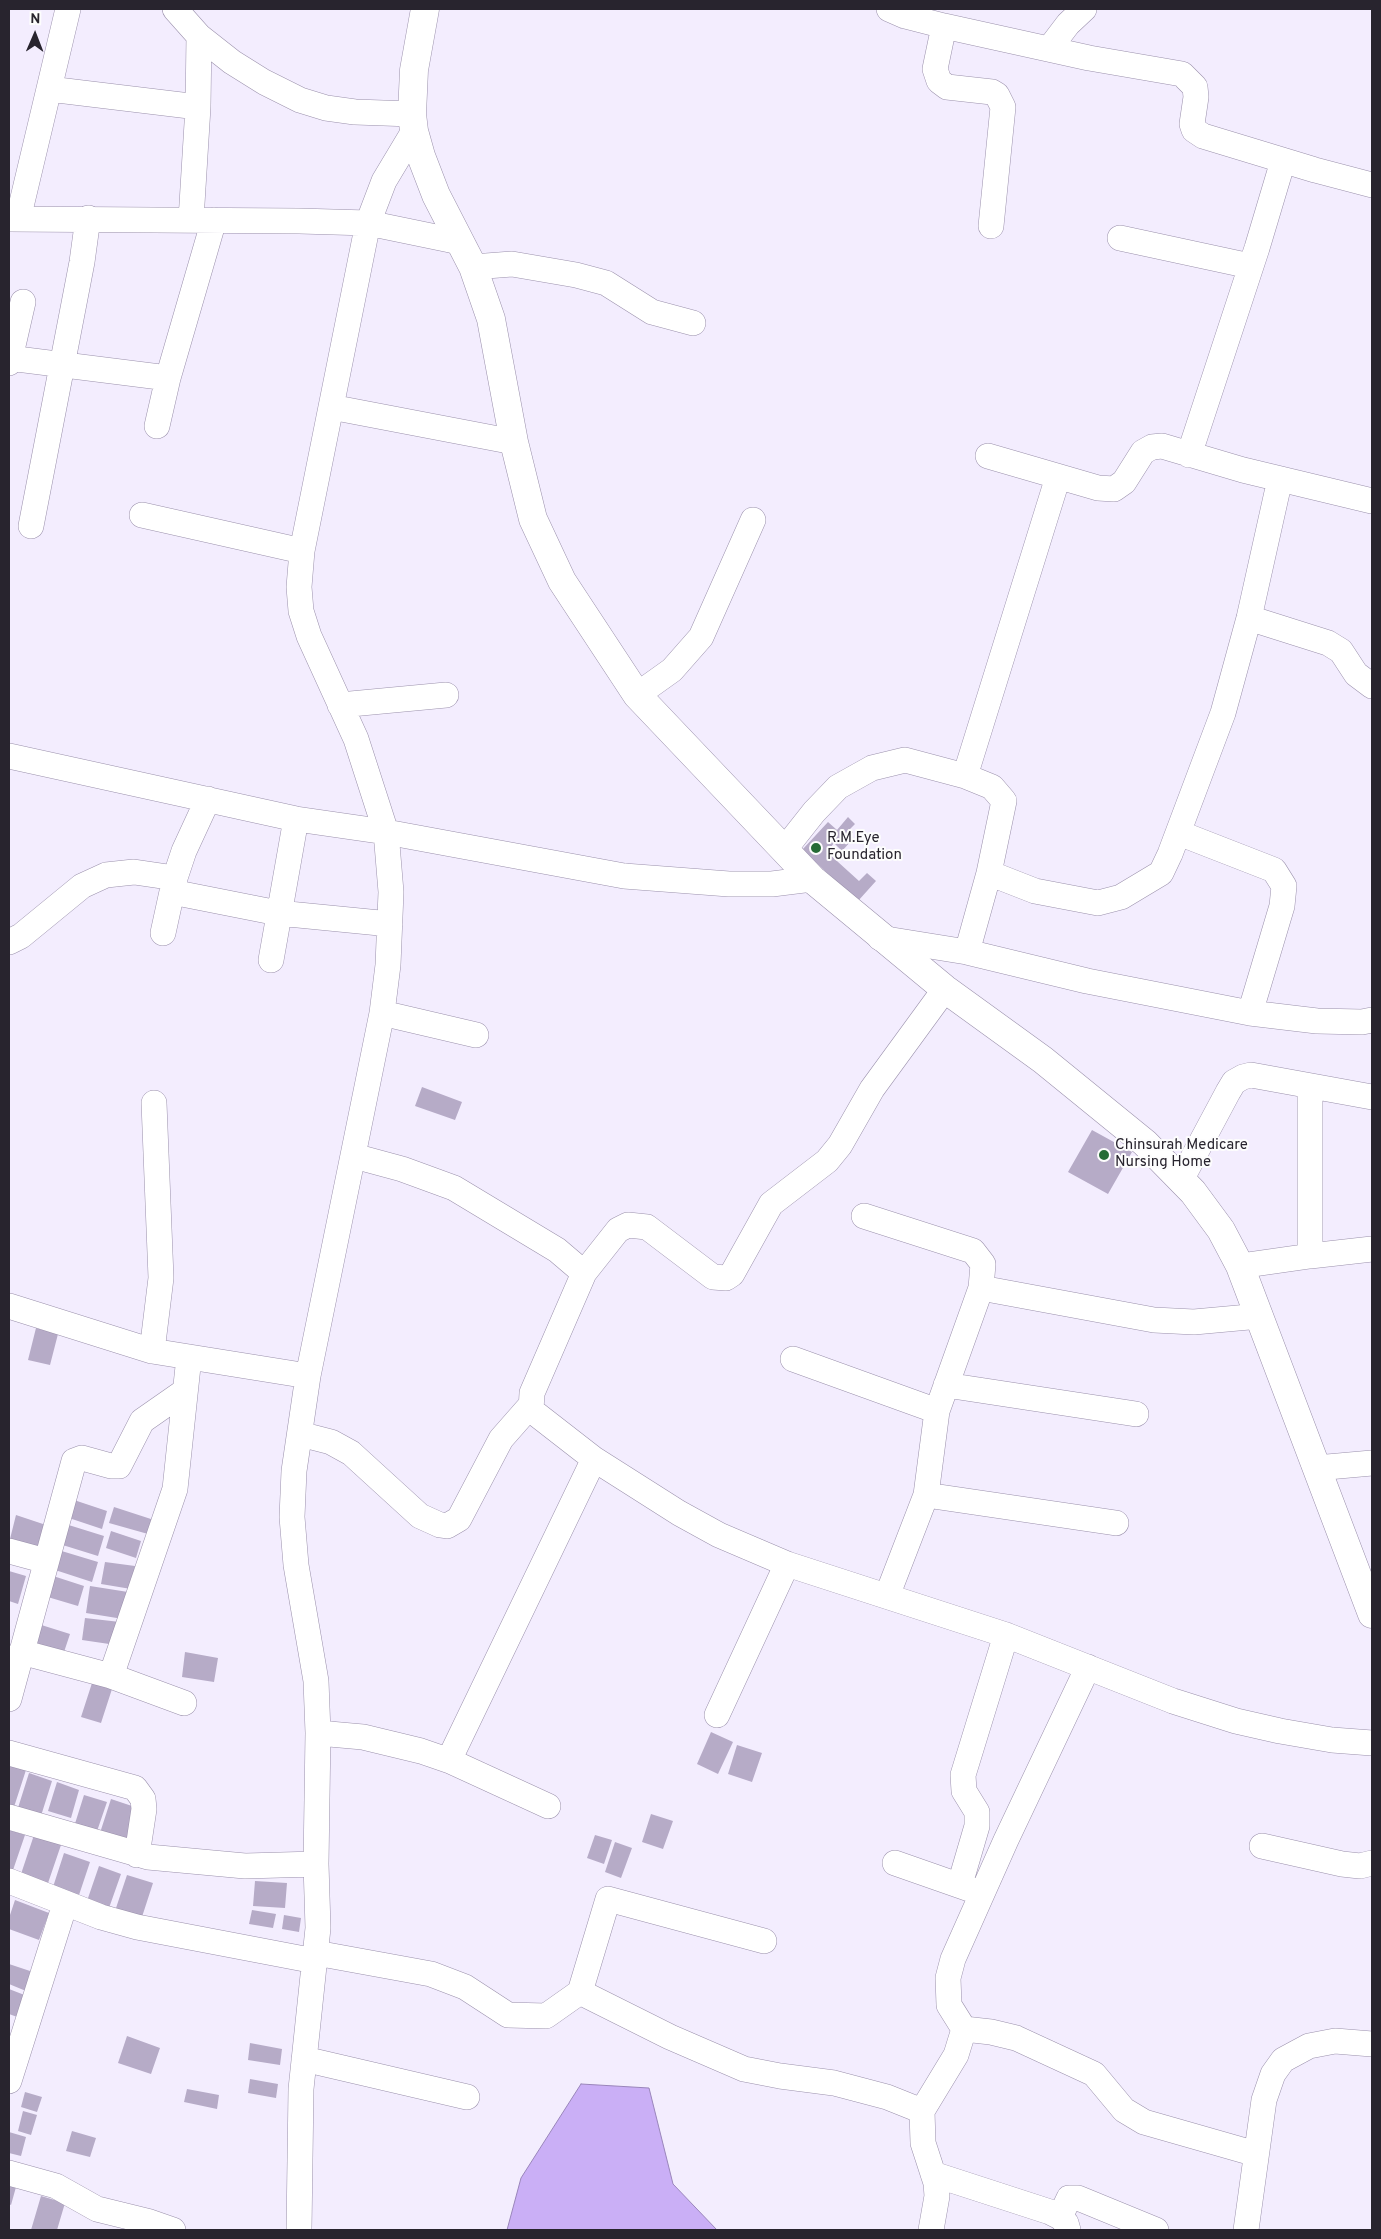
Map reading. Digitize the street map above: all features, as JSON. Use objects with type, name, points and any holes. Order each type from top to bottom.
[{"type":"main road","points":[[425,9],[414,70],[413,122],[421,156],[436,195],[473,267],[491,319],[514,442],[533,519],[562,581],[637,695],[812,879],[880,938],[945,989],[1043,1060],[1145,1143],[1180,1180],[1221,1230],[1240,1266],[1260,1316],[1372,1614]]},
{"type":"street","points":[[68,9],[49,89],[14,219],[88,218],[368,224],[460,242]]},
{"type":"street","points":[[176,9],[199,36],[232,62],[264,82],[300,100],[326,108],[413,122],[384,181],[368,224],[302,551],[299,587],[301,611],[309,636],[356,739],[386,832],[391,892],[382,1013],[308,1376],[294,1471],[292,1517],[300,1592],[316,1682],[318,1733],[316,1864],[319,1892],[316,1957],[301,2089],[299,2230]]},
{"type":"street","points":[[889,9],[905,16],[944,26],[1049,49],[1182,74],[1194,87],[1196,97],[1192,124],[1198,133],[1208,139],[1372,185]]},
{"type":"street","points":[[1049,49],[1068,24],[1084,9]]},
{"type":"street","points":[[944,26],[935,69],[939,81],[947,87],[992,92],[997,95],[1003,107],[991,226]]},
{"type":"street","points":[[157,426],[202,220],[198,107],[199,36]]},
{"type":"street","points":[[49,89],[198,107]]},
{"type":"street","points":[[1189,455],[1283,161]]},
{"type":"street","points":[[31,526],[82,262],[88,218]]},
{"type":"street","points":[[1120,238],[1250,266]]},
{"type":"street","points":[[473,267],[512,264],[576,275],[606,283],[652,312],[693,323]]},
{"type":"street","points":[[23,302],[9,360],[168,378]]},
{"type":"street","points":[[331,406],[514,442]]},
{"type":"street","points":[[988,456],[1098,488],[1114,489],[1124,482],[1144,452],[1152,447],[1162,446],[1280,479],[1372,501]]},
{"type":"street","points":[[965,776],[1058,477]]},
{"type":"street","points":[[989,873],[1035,891],[1098,903],[1120,897],[1161,873],[1223,713],[1249,618],[1280,479]]},
{"type":"street","points":[[142,514],[302,551]]},
{"type":"street","points":[[637,695],[672,670],[701,637],[753,520]]},
{"type":"street","points":[[1249,618],[1328,643],[1341,651],[1356,674],[1372,686]]},
{"type":"street","points":[[340,705],[446,695]]},
{"type":"street","points":[[9,756],[296,819],[386,832],[624,876],[729,884],[772,884],[812,879]]},
{"type":"street","points":[[784,850],[814,812],[838,787],[872,768],[905,760],[965,776],[992,787],[1004,801],[989,873],[967,952]]},
{"type":"street","points":[[163,933],[184,851],[208,799]]},
{"type":"street","points":[[271,960],[296,819]]},
{"type":"street","points":[[1178,833],[1274,870],[1284,886],[1282,906],[1250,1012]]},
{"type":"street","points":[[9,942],[21,936],[82,886],[106,876],[134,872],[174,885],[278,913],[390,924]]},
{"type":"street","points":[[880,938],[967,952],[1087,981],[1250,1012],[1317,1022],[1362,1022],[1372,1020]]},
{"type":"street","points":[[300,1434],[331,1442],[351,1453],[420,1516],[447,1526],[459,1519],[501,1439],[530,1406],[532,1393],[584,1273],[618,1230],[628,1225],[647,1227],[713,1277],[726,1278],[732,1274],[771,1204],[827,1161],[836,1150],[872,1089],[945,989]]},
{"type":"street","points":[[382,1013],[476,1035]]},
{"type":"street","points":[[1180,1180],[1234,1082],[1251,1075],[1372,1097]]},
{"type":"street","points":[[1310,1086],[1310,1256]]},
{"type":"street","points":[[152,1351],[161,1278],[154,1103]]},
{"type":"street","points":[[354,1156],[422,1176],[454,1188],[557,1250],[584,1273]]},
{"type":"street","points":[[864,1216],[973,1251],[983,1264],[981,1288],[938,1411],[926,1495],[887,1596]]},
{"type":"street","points":[[1240,1266],[1372,1249]]},
{"type":"street","points":[[981,1288],[1154,1320],[1194,1322],[1260,1316]]},
{"type":"street","points":[[9,1306],[152,1351],[308,1376]]},
{"type":"street","points":[[112,1676],[175,1489],[188,1357]]},
{"type":"street","points":[[793,1359],[938,1411]]},
{"type":"street","points":[[946,1385],[1136,1414]]},
{"type":"street","points":[[9,1699],[74,1461],[82,1458],[111,1466],[119,1466],[142,1421],[185,1391]]},
{"type":"street","points":[[530,1406],[536,1415],[594,1459],[640,1490],[695,1522],[787,1564],[1006,1635],[1173,1701],[1236,1721],[1323,1738],[1372,1743]]},
{"type":"street","points":[[449,1760],[594,1459]]},
{"type":"street","points":[[1316,1468],[1372,1463]]},
{"type":"street","points":[[926,1495],[1116,1523]]},
{"type":"street","points":[[9,1551],[46,1561]]},
{"type":"street","points":[[717,1716],[787,1564]]},
{"type":"street","points":[[930,2230],[937,2196],[933,2174],[923,2143],[922,2112],[956,2056],[964,2029],[949,2005],[948,1978],[971,1889],[977,1826],[977,1812],[964,1791],[963,1775],[1006,1635]]},
{"type":"street","points":[[21,1652],[112,1676],[184,1703]]},
{"type":"street","points":[[971,1889],[1088,1667]]},
{"type":"street","points":[[318,1733],[392,1743],[449,1760],[548,1806]]},
{"type":"street","points":[[9,1753],[135,1788],[143,1799],[144,1809],[137,1855]]},
{"type":"street","points":[[9,1817],[137,1855],[181,1862],[245,1866],[316,1864]]},
{"type":"street","points":[[1262,1846],[1342,1864],[1360,1866],[1372,1863]]},
{"type":"street","points":[[895,1863],[971,1889]]},
{"type":"street","points":[[9,1882],[66,1904],[138,1927],[430,1974],[448,1979],[508,2015],[546,2016],[580,1992],[608,1898],[764,1942]]},
{"type":"street","points":[[9,2081],[66,1904]]},
{"type":"street","points":[[580,1992],[670,2037],[744,2069],[834,2083],[887,2097],[922,2112]]},
{"type":"street","points":[[964,2029],[991,2032],[1016,2038],[1094,2074],[1124,2110],[1144,2122],[1256,2154]]},
{"type":"street","points":[[1246,2230],[1264,2100],[1273,2074],[1283,2060],[1309,2046],[1335,2041],[1372,2044]]},
{"type":"street","points":[[304,2059],[466,2097]]},
{"type":"street","points":[[9,2173],[56,2186],[97,2209],[150,2222],[172,2230]]},
{"type":"street","points":[[933,2174],[1064,2223],[1067,2200],[1078,2198],[1156,2230]]},
{"type":"shaded area","points":[[581,2084],[649,2088],[673,2184],[717,2230],[507,2230],[521,2178]]},
{"type":"building","points":[[848,817],[855,824],[850,829],[853,832],[849,837],[852,840],[842,851],[834,843],[827,852],[859,881],[867,873],[876,881],[858,901],[802,850],[828,822],[837,830]]},
{"type":"building","points":[[422,1087],[462,1102],[455,1120],[415,1106]]},
{"type":"building","points":[[1092,1130],[1132,1152],[1108,1194],[1068,1172]]},
{"type":"building","points":[[36,1328],[58,1334],[50,1365],[28,1360]]},
{"type":"building","points":[[65,1497],[107,1511],[102,1529],[60,1515]]},
{"type":"building","points":[[114,1507],[154,1520],[148,1534],[109,1523]]},
{"type":"building","points":[[16,1515],[49,1526],[41,1553],[9,1543]]},
{"type":"building","points":[[59,1522],[104,1536],[98,1556],[53,1542]]},
{"type":"building","points":[[111,1531],[141,1541],[136,1558],[106,1548]]},
{"type":"building","points":[[55,1549],[98,1562],[92,1582],[49,1568]]},
{"type":"building","points":[[105,1562],[135,1566],[131,1589],[101,1584]]},
{"type":"building","points":[[9,1571],[26,1576],[18,1604],[9,1601]]},
{"type":"building","points":[[47,1574],[84,1586],[78,1606],[41,1595]]},
{"type":"building","points":[[90,1586],[128,1592],[123,1619],[86,1613]]},
{"type":"building","points":[[85,1618],[120,1622],[116,1645],[82,1640]]},
{"type":"building","points":[[35,1623],[70,1634],[64,1652],[30,1641]]},
{"type":"building","points":[[185,1652],[218,1658],[214,1682],[182,1677]]},
{"type":"building","points":[[92,1683],[112,1689],[101,1723],[81,1717]]},
{"type":"building","points":[[711,1732],[733,1742],[718,1774],[697,1764]]},
{"type":"building","points":[[737,1745],[762,1753],[752,1782],[728,1774]]},
{"type":"building","points":[[9,1764],[26,1770],[14,1807],[9,1805]]},
{"type":"building","points":[[29,1773],[52,1781],[40,1819],[17,1811]]},
{"type":"building","points":[[57,1782],[79,1790],[71,1818],[48,1811]]},
{"type":"building","points":[[84,1795],[107,1802],[95,1837],[73,1830]]},
{"type":"building","points":[[111,1799],[138,1808],[125,1847],[98,1839]]},
{"type":"building","points":[[651,1814],[673,1821],[663,1849],[642,1842]]},
{"type":"building","points":[[9,1830],[25,1835],[12,1873],[9,1872]]},
{"type":"building","points":[[34,1835],[61,1845],[47,1886],[20,1877]]},
{"type":"building","points":[[595,1835],[612,1840],[604,1864],[587,1858]]},
{"type":"building","points":[[615,1842],[632,1848],[621,1878],[605,1872]]},
{"type":"building","points":[[64,1853],[90,1862],[79,1895],[53,1887]]},
{"type":"building","points":[[99,1866],[121,1874],[109,1908],[87,1901]]},
{"type":"building","points":[[127,1875],[153,1883],[141,1920],[115,1911]]},
{"type":"building","points":[[255,1881],[287,1883],[285,1908],[253,1906]]},
{"type":"building","points":[[15,1900],[49,1913],[39,1940],[9,1929],[9,1918]]},
{"type":"building","points":[[252,1910],[276,1914],[273,1928],[249,1924]]},
{"type":"building","points":[[284,1915],[301,1918],[299,1932],[282,1929]]},
{"type":"building","points":[[9,1964],[33,1972],[26,1991],[9,1984]]},
{"type":"building","points":[[9,1989],[27,1996],[20,2018],[9,2014]]},
{"type":"building","points":[[127,2036],[160,2048],[151,2074],[118,2063]]},
{"type":"building","points":[[250,2043],[282,2049],[280,2065],[248,2060]]},
{"type":"building","points":[[250,2079],[278,2084],[276,2098],[248,2093]]},
{"type":"building","points":[[187,2089],[219,2095],[217,2109],[184,2102]]},
{"type":"building","points":[[25,2092],[42,2097],[37,2112],[21,2107]]},
{"type":"building","points":[[23,2111],[37,2115],[31,2135],[18,2131]]},
{"type":"building","points":[[72,2131],[96,2138],[90,2157],[66,2151]]},
{"type":"building","points":[[9,2132],[26,2137],[21,2156],[9,2153]]},
{"type":"building","points":[[9,2185],[16,2187],[11,2205],[9,2204]]},
{"type":"building","points":[[41,2196],[65,2203],[57,2230],[31,2230]]},
{"type":"place","name":"R.M.Eye Foundation","points":[[816,848]]},
{"type":"place","name":"Chinsurah Medicare Nursing Home","points":[[1104,1155]]}]
